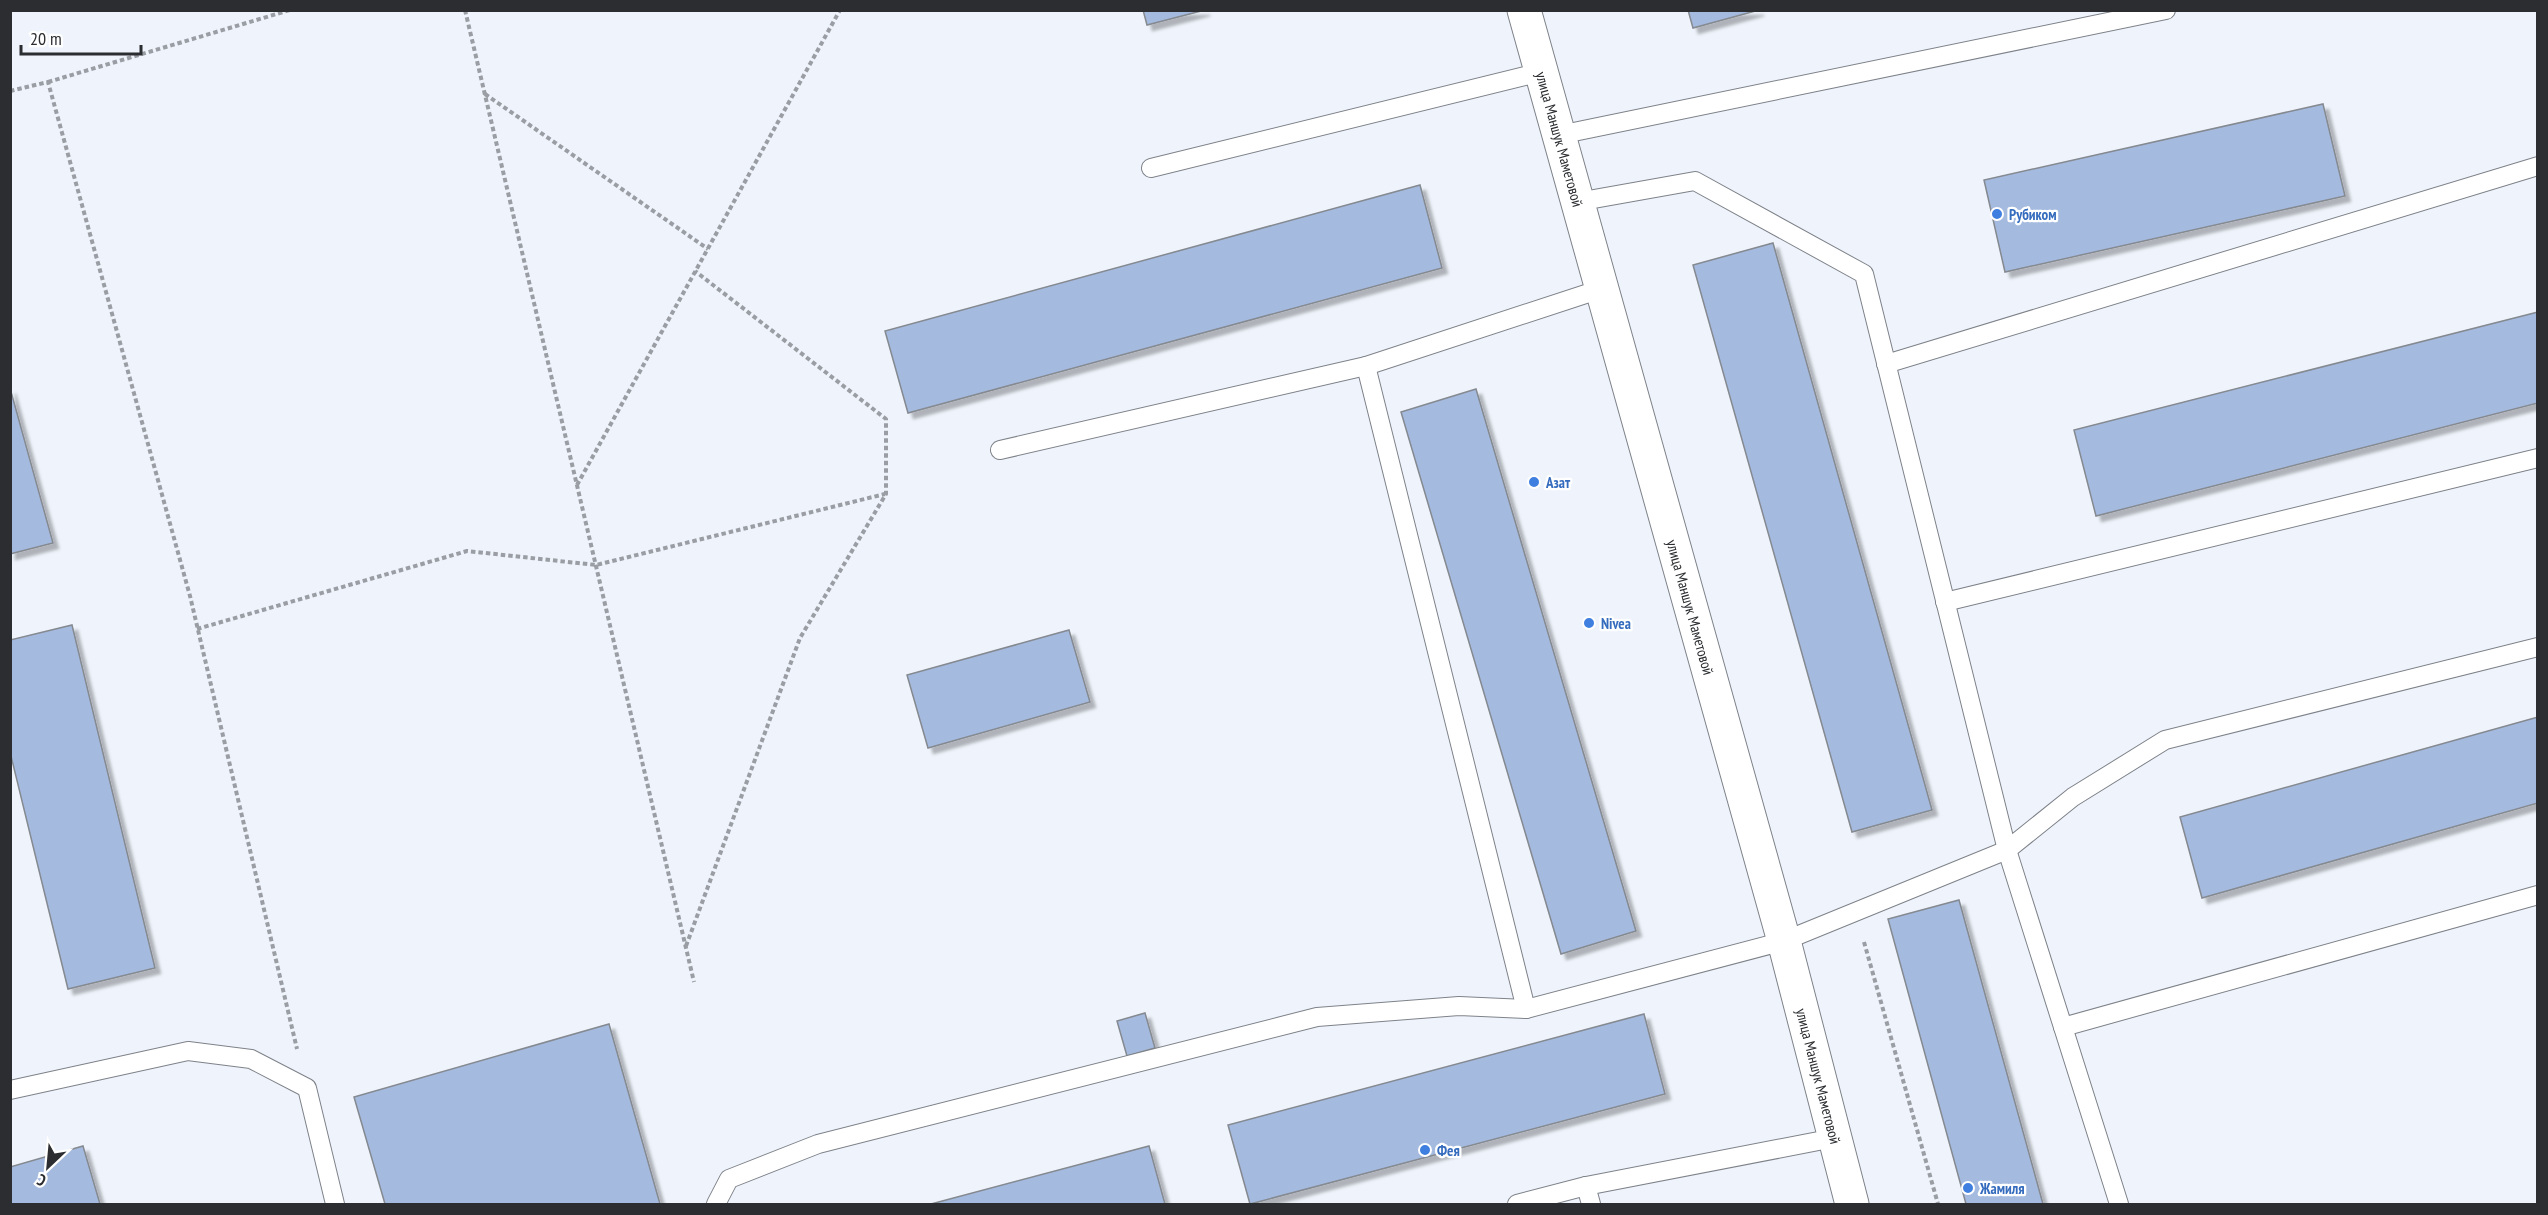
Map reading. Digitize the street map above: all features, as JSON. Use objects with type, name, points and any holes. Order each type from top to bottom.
[{"type":"street","name":"улица Маншук Маметовой","points":[[1524,10],[1784,941],[1852,1204]]},
{"type":"lane","points":[[1559,135],[2166,10]]},
{"type":"lane","points":[[1151,168],[1541,72]]},
{"type":"lane","points":[[1886,364],[2538,166]]},
{"type":"lane","points":[[1577,202],[1695,182],[1864,274],[2007,850],[2119,1204]]},
{"type":"lane","points":[[1000,450],[1366,366],[1601,289]]},
{"type":"lane","points":[[1366,366],[1526,1009]]},
{"type":"lane","points":[[1945,602],[2538,458]]},
{"type":"lane","points":[[716,1204],[729,1179],[818,1144],[1317,1017],[1460,1006],[1526,1009],[1784,941],[2007,850],[2073,797],[2165,740],[2538,647]]},
{"type":"lane","points":[[2063,1027],[2538,895]]},
{"type":"lane","points":[[10,1090],[188,1051],[251,1059],[306,1088],[335,1204]]},
{"type":"lane","points":[[1517,1204],[1586,1186],[1834,1138]]},
{"type":"lane","points":[[1586,1186],[1591,1204]]},
{"type":"path","points":[[10,91],[48,82],[290,10]]},
{"type":"path","points":[[465,10],[694,981]]},
{"type":"path","points":[[577,486],[840,10]]},
{"type":"path","points":[[48,82],[197,629],[306,1088]]},
{"type":"path","points":[[484,93],[708,249]]},
{"type":"path","points":[[686,948],[800,638],[886,494],[886,419],[695,271]]},
{"type":"path","points":[[197,629],[467,551],[596,565],[886,494]]},
{"type":"path","points":[[1856,912],[1938,1204]]},
{"type":"building","points":[[1143,10],[1205,10],[1147,25]]},
{"type":"building","points":[[1688,10],[1759,10],[1693,28]]},
{"type":"building","points":[[2323,104],[2345,196],[2005,272],[1984,180]]},
{"type":"building","points":[[1420,185],[1442,268],[908,413],[885,331]]},
{"type":"building","points":[[1773,243],[1932,810],[1852,832],[1693,265]]},
{"type":"building","points":[[2538,312],[2538,403],[2096,516],[2074,430]]},
{"type":"building","points":[[10,388],[53,543],[10,554]]},
{"type":"building","points":[[1476,389],[1636,931],[1561,954],[1401,412]]},
{"type":"building","points":[[72,625],[155,968],[68,989],[10,752],[10,640]]},
{"type":"building","points":[[1069,630],[1090,702],[928,748],[907,675]]},
{"type":"building","points":[[2538,717],[2538,803],[2202,898],[2180,817]]},
{"type":"building","points":[[1959,900],[2043,1204],[1966,1204],[1888,919]]},
{"type":"building","points":[[1145,1013],[1155,1048],[1127,1056],[1117,1021]]},
{"type":"building","points":[[1644,1014],[1665,1094],[1250,1204],[1228,1125]]},
{"type":"building","points":[[609,1024],[660,1204],[385,1204],[354,1097]]},
{"type":"building","points":[[83,1146],[100,1204],[10,1204],[10,1167]]},
{"type":"building","points":[[1149,1146],[1165,1204],[931,1204]]},
{"type":"place","name":"Рубиком","points":[[1997,214]]},
{"type":"place","name":"Азат","points":[[1534,482]]},
{"type":"place","name":"Nivea","points":[[1589,623]]},
{"type":"place","name":"Фея","points":[[1425,1150]]},
{"type":"place","name":"Жамиля","points":[[1968,1188]]}]
